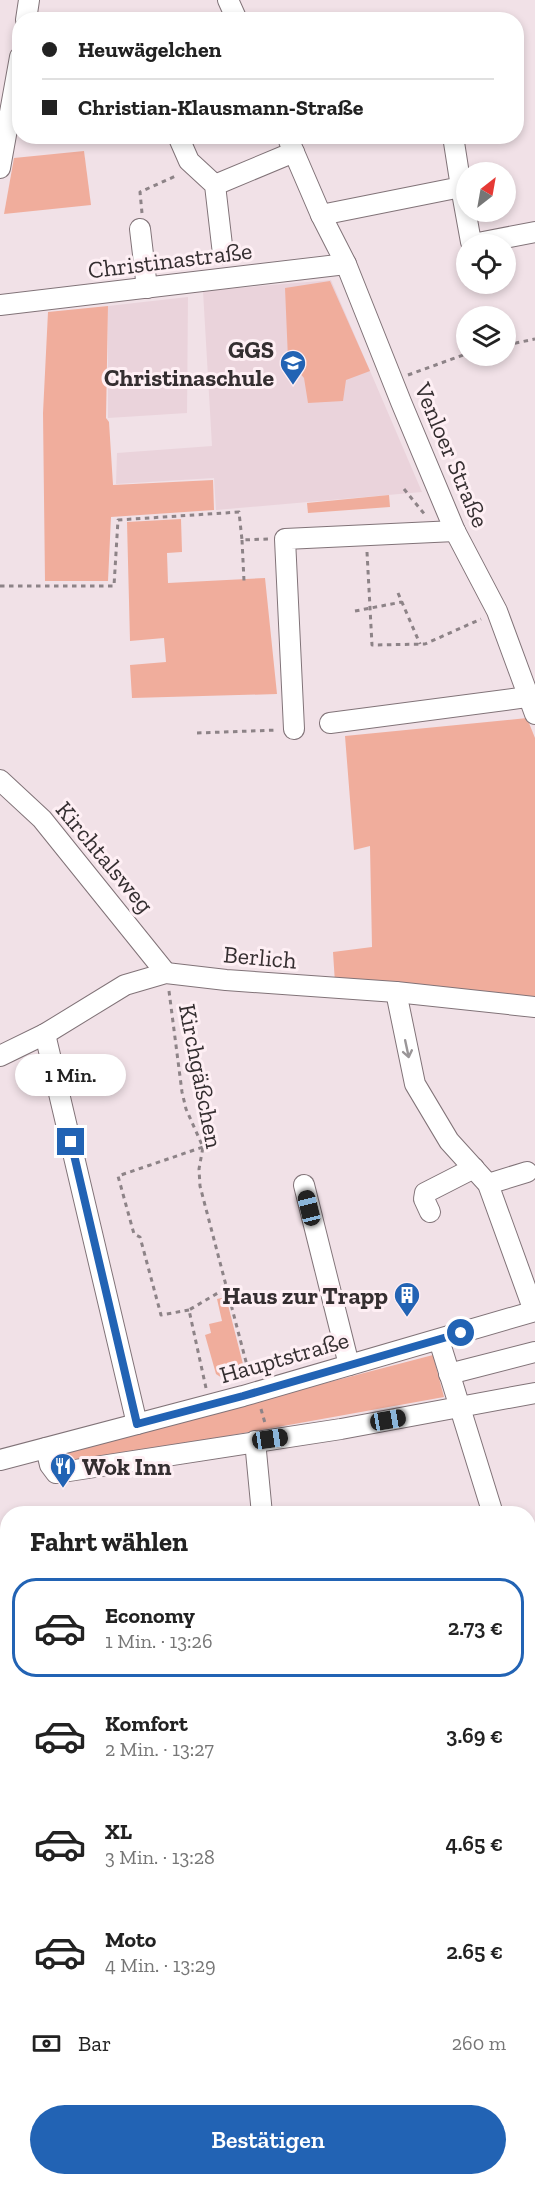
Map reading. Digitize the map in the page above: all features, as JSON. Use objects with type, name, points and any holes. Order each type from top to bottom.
[{"type":"street","points":[[0,168],[6,100],[12,82]]},
{"type":"street","points":[[182,144],[189,161],[215,185],[224,254]]},
{"type":"street","points":[[215,185],[291,144]]},
{"type":"street","name":"Venloer Straße","points":[[291,144],[321,215],[346,264],[393,381],[447,531],[497,611],[533,703]]},
{"type":"street","points":[[454,144],[457,162]]},
{"type":"street","points":[[321,215],[456,188]]},
{"type":"street","points":[[467,222],[471,242],[478,243],[535,232]]},
{"type":"street","points":[[140,229],[147,288]]},
{"type":"street","name":"Christinastraße","points":[[0,305],[346,264]]},
{"type":"street","points":[[294,729],[285,538],[447,531]]},
{"type":"street","points":[[330,723],[533,703]]},
{"type":"street","name":"Kirchtalsweg","points":[[0,780],[42,819],[166,973]]},
{"type":"street","name":"Berlich","points":[[0,1056],[45,1034],[125,984],[166,973],[226,980],[396,992],[535,1007]]},
{"type":"street","points":[[396,992],[415,1084],[449,1141],[488,1184],[535,1311]]},
{"type":"street","points":[[45,1034],[137,1424]]},
{"type":"street","points":[[430,1212],[424,1199],[425,1193],[474,1168]]},
{"type":"street","points":[[488,1184],[527,1173]]},
{"type":"street","points":[[304,1185],[349,1365]]},
{"type":"street","name":"Hauptstraße","points":[[0,1460],[252,1394],[535,1311]]},
{"type":"street","points":[[439,1340],[490,1506]]},
{"type":"street","points":[[449,1374],[535,1352]]},
{"type":"street","points":[[46,1448],[50,1465],[56,1473],[341,1429],[535,1393]]},
{"type":"street","points":[[262,1440],[262,1506]]},
{"type":"path","points":[[140,229],[143,223],[140,192],[195,166]]},
{"type":"path","points":[[516,343],[535,339]]},
{"type":"path","points":[[393,381],[456,358]]},
{"type":"path","points":[[404,489],[447,531]]},
{"type":"path","points":[[0,586],[114,586],[118,520],[239,512],[244,581]]},
{"type":"path","points":[[366,535],[372,645],[420,644],[497,611]]},
{"type":"path","points":[[242,540],[285,538]]},
{"type":"path","points":[[398,593],[420,644]]},
{"type":"path","points":[[355,611],[402,602]]},
{"type":"path","points":[[196,733],[294,729]]},
{"type":"path","name":"Kirchgäßchen","points":[[166,973],[182,1092],[186,1109],[203,1147],[199,1169],[200,1186],[251,1378],[249,1385],[254,1402],[260,1405],[262,1440]]},
{"type":"path","points":[[203,1147],[118,1176],[134,1234],[140,1237],[161,1316],[189,1310],[228,1287]]},
{"type":"path","points":[[189,1310],[209,1404]]},
{"type":"shaded area","points":[[84,151],[91,205],[4,214],[14,158]]},
{"type":"shaded area","name":"GGS Christinaschule","points":[[331,280],[422,492],[216,510],[214,478],[116,484],[117,453],[212,446],[203,291]]},
{"type":"shaded area","points":[[330,281],[370,371],[346,380],[343,401],[308,403],[304,378],[288,359],[285,288]]},
{"type":"shaded area","points":[[188,297],[187,413],[108,418],[108,306]]},
{"type":"shaded area","points":[[108,306],[106,418],[109,422],[113,485],[213,480],[214,510],[111,517],[108,581],[45,581],[43,413],[48,312]]},
{"type":"shaded area","points":[[389,495],[390,507],[308,513],[307,503]]},
{"type":"shaded area","points":[[181,519],[182,552],[167,553],[168,583],[265,578],[277,694],[132,698],[130,665],[166,662],[164,638],[130,641],[127,522]]},
{"type":"shaded area","points":[[527,718],[535,738],[535,1001],[335,983],[333,952],[372,947],[370,846],[354,850],[345,736]]},
{"type":"shaded area","points":[[226,1297],[245,1372],[222,1378],[216,1374],[205,1335],[211,1333],[209,1324],[222,1321],[217,1299]]},
{"type":"shaded area","points":[[433,1355],[444,1397],[72,1464],[66,1451]]},
{"type":"place","name":"GGS Christinaschule","points":[[293,386]]},
{"type":"place","name":"Haus zur Trapp","points":[[407,1318]]},
{"type":"place","name":"Wok Inn","points":[[63,1489]]},
{"type":"route","points":[[71,1142],[137,1424],[461,1333]]}]
